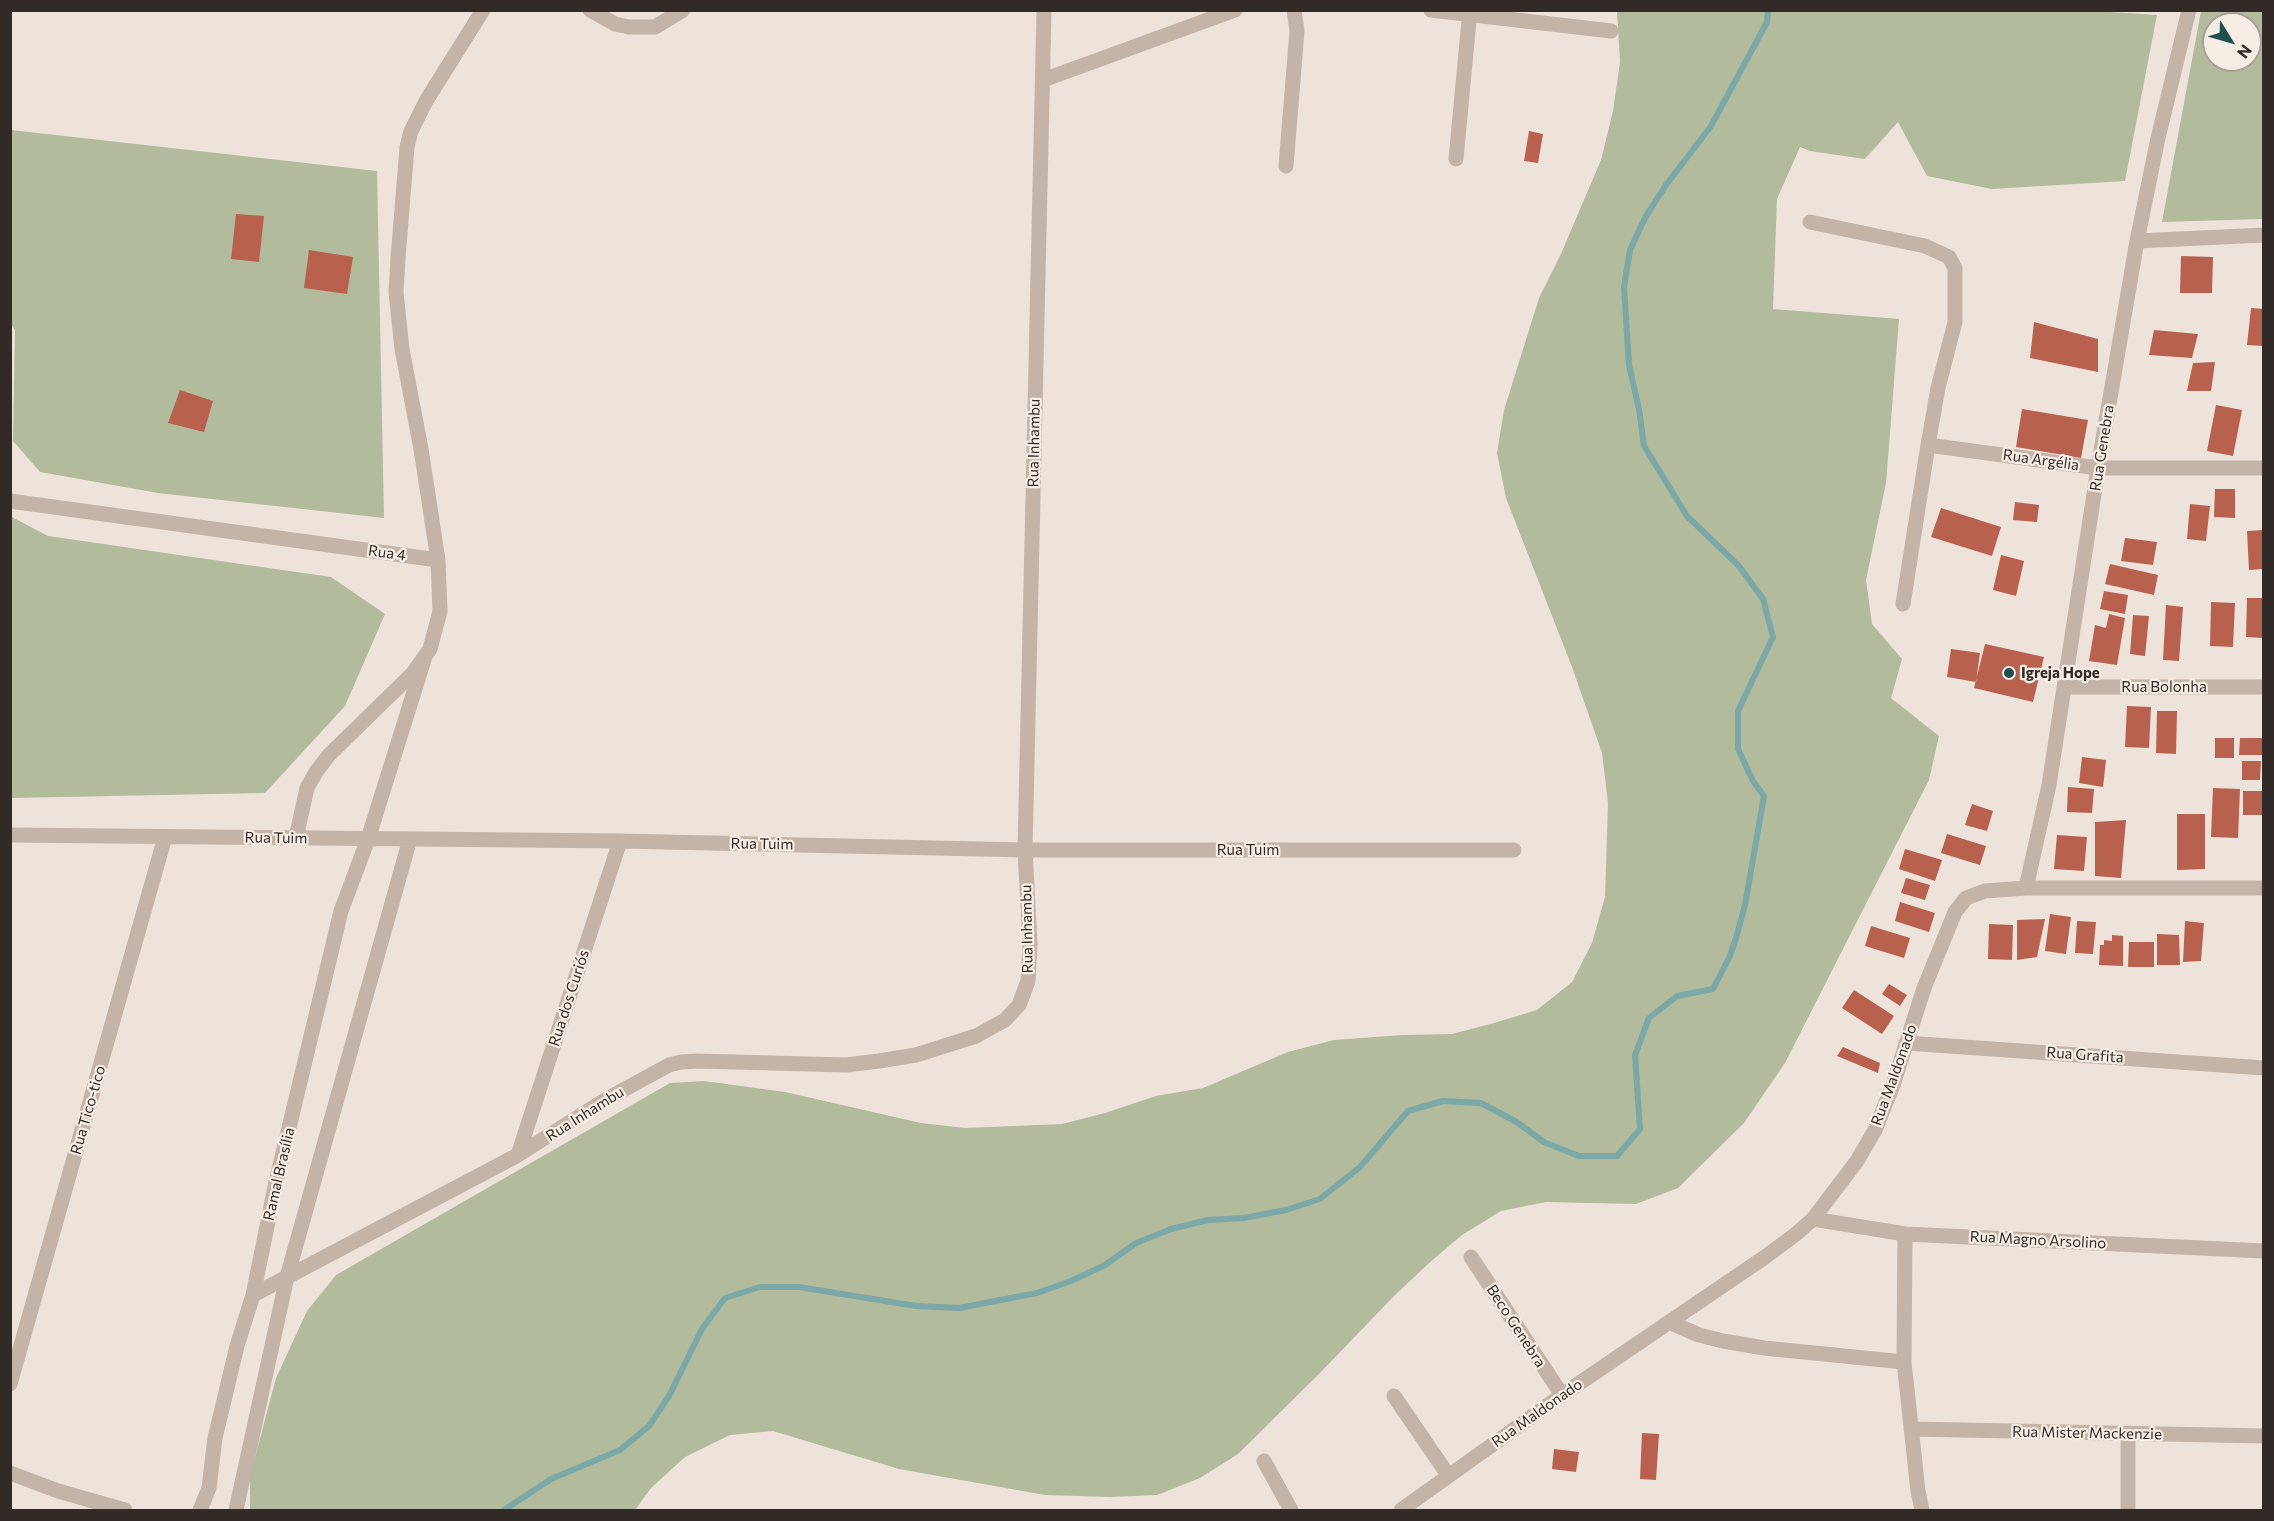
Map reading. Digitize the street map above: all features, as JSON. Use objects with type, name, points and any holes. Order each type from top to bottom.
[{"type":"street","points":[[296,838],[307,788],[316,772],[329,755],[390,697],[424,660],[433,641],[440,611],[438,560],[421,449],[402,349],[396,292],[398,258],[407,147],[411,131],[431,93],[483,10]]},
{"type":"street","points":[[590,10],[615,24],[629,27],[655,27],[683,10]]},
{"type":"street","name":"Rua Inhambu","points":[[253,1295],[518,1155],[605,1100],[669,1065],[689,1061],[857,1064],[916,1054],[976,1036],[1010,1016],[1019,1005],[1028,981],[1030,944],[1025,850],[1044,10]]},
{"type":"street","points":[[1043,80],[1235,10]]},
{"type":"street","points":[[1286,166],[1298,31],[1294,10]]},
{"type":"street","points":[[1431,10],[1611,31]]},
{"type":"street","name":"Rua Genebra","points":[[2026,888],[2049,785],[2098,468],[2137,241],[2158,138],[2189,10]]},
{"type":"street","points":[[1456,159],[1470,13]]},
{"type":"street","points":[[1810,222],[1925,246],[1949,256],[1955,268],[1957,286],[1955,321],[1938,388],[1903,604]]},
{"type":"street","points":[[2137,241],[2264,235]]},
{"type":"street","name":"Rua Argélia","points":[[1928,444],[2098,468],[2264,468]]},
{"type":"street","name":"Rua 4","points":[[10,501],[438,560]]},
{"type":"street","name":"Ramal Brasília","points":[[200,1510],[209,1488],[215,1438],[237,1346],[253,1295],[276,1182],[341,911],[368,839],[424,660]]},
{"type":"street","name":"Rua Bolonha","points":[[2065,687],[2264,687]]},
{"type":"street","name":"Rua Tuim","points":[[10,835],[621,842],[1025,850],[1514,850]]},
{"type":"street","name":"Rua Tico-tico","points":[[10,1384],[165,837]]},
{"type":"street","points":[[236,1510],[287,1277],[410,839]]},
{"type":"street","name":"Rua dos Curiós","points":[[518,1155],[621,842]]},
{"type":"street","name":"Rua Maldonado","points":[[1401,1510],[1562,1395],[1796,1234],[1813,1219],[1857,1161],[1875,1130],[1924,988],[1960,903],[1966,898],[1985,891],[2026,888],[2264,888]]},
{"type":"street","name":"Rua Grafita","points":[[1906,1042],[2264,1068]]},
{"type":"street","name":"Rua Magno Arsolino","points":[[1813,1219],[1905,1234],[2264,1251]]},
{"type":"street","points":[[1905,1234],[1904,1362],[1922,1510]]},
{"type":"street","name":"Beco Genebra","points":[[1471,1257],[1562,1395]]},
{"type":"street","points":[[1669,1322],[1699,1335],[1764,1348],[1904,1362]]},
{"type":"street","points":[[1394,1396],[1448,1475]]},
{"type":"street","name":"Rua Mister Mackenzie","points":[[1911,1429],[2264,1436]]},
{"type":"street","points":[[2128,1434],[2128,1510]]},
{"type":"street","points":[[1264,1461],[1291,1510]]},
{"type":"street","points":[[10,1473],[58,1491],[125,1510]]},
{"type":"green space","points":[[2080,10],[2157,15],[2125,181],[1992,189],[1927,176],[1898,122],[1865,159],[1810,151],[1800,147],[1777,199],[1773,309],[1899,319],[1886,483],[1866,580],[1872,624],[1902,659],[1891,698],[1939,736],[1929,780],[1785,1063],[1744,1123],[1678,1188],[1636,1204],[1546,1202],[1501,1211],[1462,1235],[1428,1264],[1238,1454],[1200,1478],[1157,1495],[1110,1497],[1045,1495],[899,1469],[773,1431],[730,1435],[685,1457],[651,1488],[635,1510],[250,1510],[250,1476],[276,1378],[307,1311],[336,1275],[670,1083],[704,1081],[785,1092],[921,1123],[965,1128],[1062,1124],[1156,1096],[1203,1088],[1288,1052],[1334,1040],[1452,1034],[1494,1023],[1537,1010],[1572,982],[1592,943],[1605,897],[1608,803],[1602,753],[1572,667],[1506,498],[1497,453],[1504,410],[1539,298],[1560,256],[1601,160],[1613,111],[1620,62],[1617,11]]},
{"type":"green space","points":[[2201,11],[2263,11],[2263,219],[2162,222]]},
{"type":"green space","points":[[11,130],[377,171],[384,518],[158,493],[40,472],[13,441],[15,330],[11,324]]},
{"type":"green space","points":[[10,516],[48,536],[331,577],[385,614],[345,706],[265,793],[11,798]]},
{"type":"building","points":[[1529,131],[1543,134],[1538,163],[1524,161]]},
{"type":"building","points":[[236,214],[264,216],[259,262],[231,259]]},
{"type":"building","points":[[309,250],[353,257],[347,294],[304,288]]},
{"type":"building","points":[[2181,256],[2213,257],[2212,293],[2180,293]]},
{"type":"building","points":[[2251,308],[2264,309],[2264,346],[2247,345]]},
{"type":"building","points":[[2034,322],[2098,339],[2098,372],[2030,358]]},
{"type":"building","points":[[2154,330],[2198,334],[2192,358],[2149,355]]},
{"type":"building","points":[[2215,362],[2211,391],[2187,391],[2193,363]]},
{"type":"building","points":[[180,390],[213,401],[204,432],[168,423]]},
{"type":"building","points":[[2216,405],[2242,410],[2233,456],[2207,451]]},
{"type":"building","points":[[2022,409],[2088,420],[2081,458],[2016,447]]},
{"type":"building","points":[[2215,489],[2235,489],[2235,518],[2214,517]]},
{"type":"building","points":[[2015,502],[2039,505],[2037,522],[2013,520]]},
{"type":"building","points":[[2190,504],[2210,506],[2206,541],[2187,539]]},
{"type":"building","points":[[1941,508],[2001,527],[1992,556],[1931,537]]},
{"type":"building","points":[[2264,530],[2264,569],[2249,570],[2247,531]]},
{"type":"building","points":[[2125,538],[2157,542],[2153,565],[2121,561]]},
{"type":"building","points":[[2001,555],[2024,561],[2016,596],[1993,590]]},
{"type":"building","points":[[2110,564],[2158,575],[2154,595],[2105,584]]},
{"type":"building","points":[[2104,591],[2128,595],[2125,614],[2100,609]]},
{"type":"building","points":[[2247,598],[2263,598],[2263,638],[2246,637]]},
{"type":"building","points":[[2211,602],[2235,603],[2233,647],[2210,646]]},
{"type":"building","points":[[2166,605],[2183,607],[2179,661],[2163,660]]},
{"type":"building","points":[[2109,614],[2125,618],[2117,665],[2089,661],[2095,625],[2106,628]]},
{"type":"building","points":[[2133,615],[2149,616],[2145,656],[2130,654]]},
{"type":"building","name":"Igreja Hope","points":[[1985,644],[2044,657],[2033,702],[1974,688]]},
{"type":"building","points":[[1951,649],[1980,653],[1976,682],[1947,677]]},
{"type":"building","points":[[2127,706],[2151,707],[2149,748],[2125,747]]},
{"type":"building","points":[[2157,711],[2177,711],[2176,754],[2156,753]]},
{"type":"building","points":[[2215,738],[2234,738],[2234,758],[2215,758]]},
{"type":"building","points":[[2240,738],[2264,738],[2264,755],[2239,755]]},
{"type":"building","points":[[2082,757],[2106,760],[2103,787],[2079,783]]},
{"type":"building","points":[[2242,761],[2261,761],[2260,780],[2242,780]]},
{"type":"building","points":[[2068,787],[2094,789],[2092,813],[2067,812]]},
{"type":"building","points":[[2213,788],[2240,789],[2238,838],[2211,837]]},
{"type":"building","points":[[2243,791],[2264,791],[2264,815],[2243,815]]},
{"type":"building","points":[[1972,804],[1993,811],[1987,831],[1965,825]]},
{"type":"building","points":[[2177,814],[2205,814],[2205,869],[2177,870]]},
{"type":"building","points":[[2126,820],[2121,878],[2095,876],[2095,822]]},
{"type":"building","points":[[1947,834],[1986,846],[1980,865],[1941,853]]},
{"type":"building","points":[[2057,835],[2087,837],[2084,871],[2054,869]]},
{"type":"building","points":[[1905,849],[1942,860],[1935,881],[1899,869]]},
{"type":"building","points":[[1906,878],[1930,885],[1925,900],[1901,893]]},
{"type":"building","points":[[1900,902],[1935,913],[1929,932],[1895,921]]},
{"type":"building","points":[[2050,914],[2071,917],[2066,954],[2045,951]]},
{"type":"building","points":[[2045,919],[2037,957],[2017,960],[2017,920]]},
{"type":"building","points":[[2077,921],[2096,922],[2093,954],[2075,953]]},
{"type":"building","points":[[2185,921],[2204,923],[2201,961],[2183,962]]},
{"type":"building","points":[[1989,924],[2013,925],[2012,960],[1988,959]]},
{"type":"building","points":[[1871,926],[1910,938],[1904,958],[1865,946]]},
{"type":"building","points":[[2157,934],[2179,935],[2180,965],[2157,965]]},
{"type":"building","points":[[2112,935],[2123,936],[2123,966],[2099,965],[2100,945],[2104,945],[2104,940],[2112,941]]},
{"type":"building","points":[[2129,942],[2154,942],[2154,967],[2128,967]]},
{"type":"building","points":[[1889,984],[1907,995],[1900,1006],[1882,994]]},
{"type":"building","points":[[1854,990],[1894,1016],[1882,1034],[1842,1008]]},
{"type":"building","points":[[1843,1047],[1880,1063],[1878,1073],[1837,1056]]},
{"type":"building","points":[[1642,1433],[1659,1434],[1656,1480],[1640,1479]]},
{"type":"building","points":[[1554,1449],[1579,1452],[1576,1472],[1552,1469]]},
{"type":"waterway","points":[[504,1510],[551,1479],[620,1450],[649,1426],[669,1396],[702,1329],[725,1298],[760,1287],[799,1287],[916,1306],[959,1308],[1037,1293],[1071,1281],[1105,1265],[1136,1243],[1171,1229],[1208,1220],[1244,1218],[1286,1210],[1320,1199],[1360,1167],[1408,1111],[1443,1101],[1481,1103],[1515,1121],[1544,1142],[1579,1156],[1617,1156],[1640,1129],[1635,1055],[1649,1018],[1677,996],[1713,989],[1730,956],[1745,905],[1764,796],[1753,781],[1738,749],[1738,711],[1773,637],[1763,599],[1739,566],[1687,516],[1644,446],[1639,409],[1629,365],[1624,287],[1630,250],[1646,216],[1666,185],[1711,126],[1767,22],[1768,10]]},
{"type":"place","name":"Igreja Hope","points":[[2009,673]]}]
